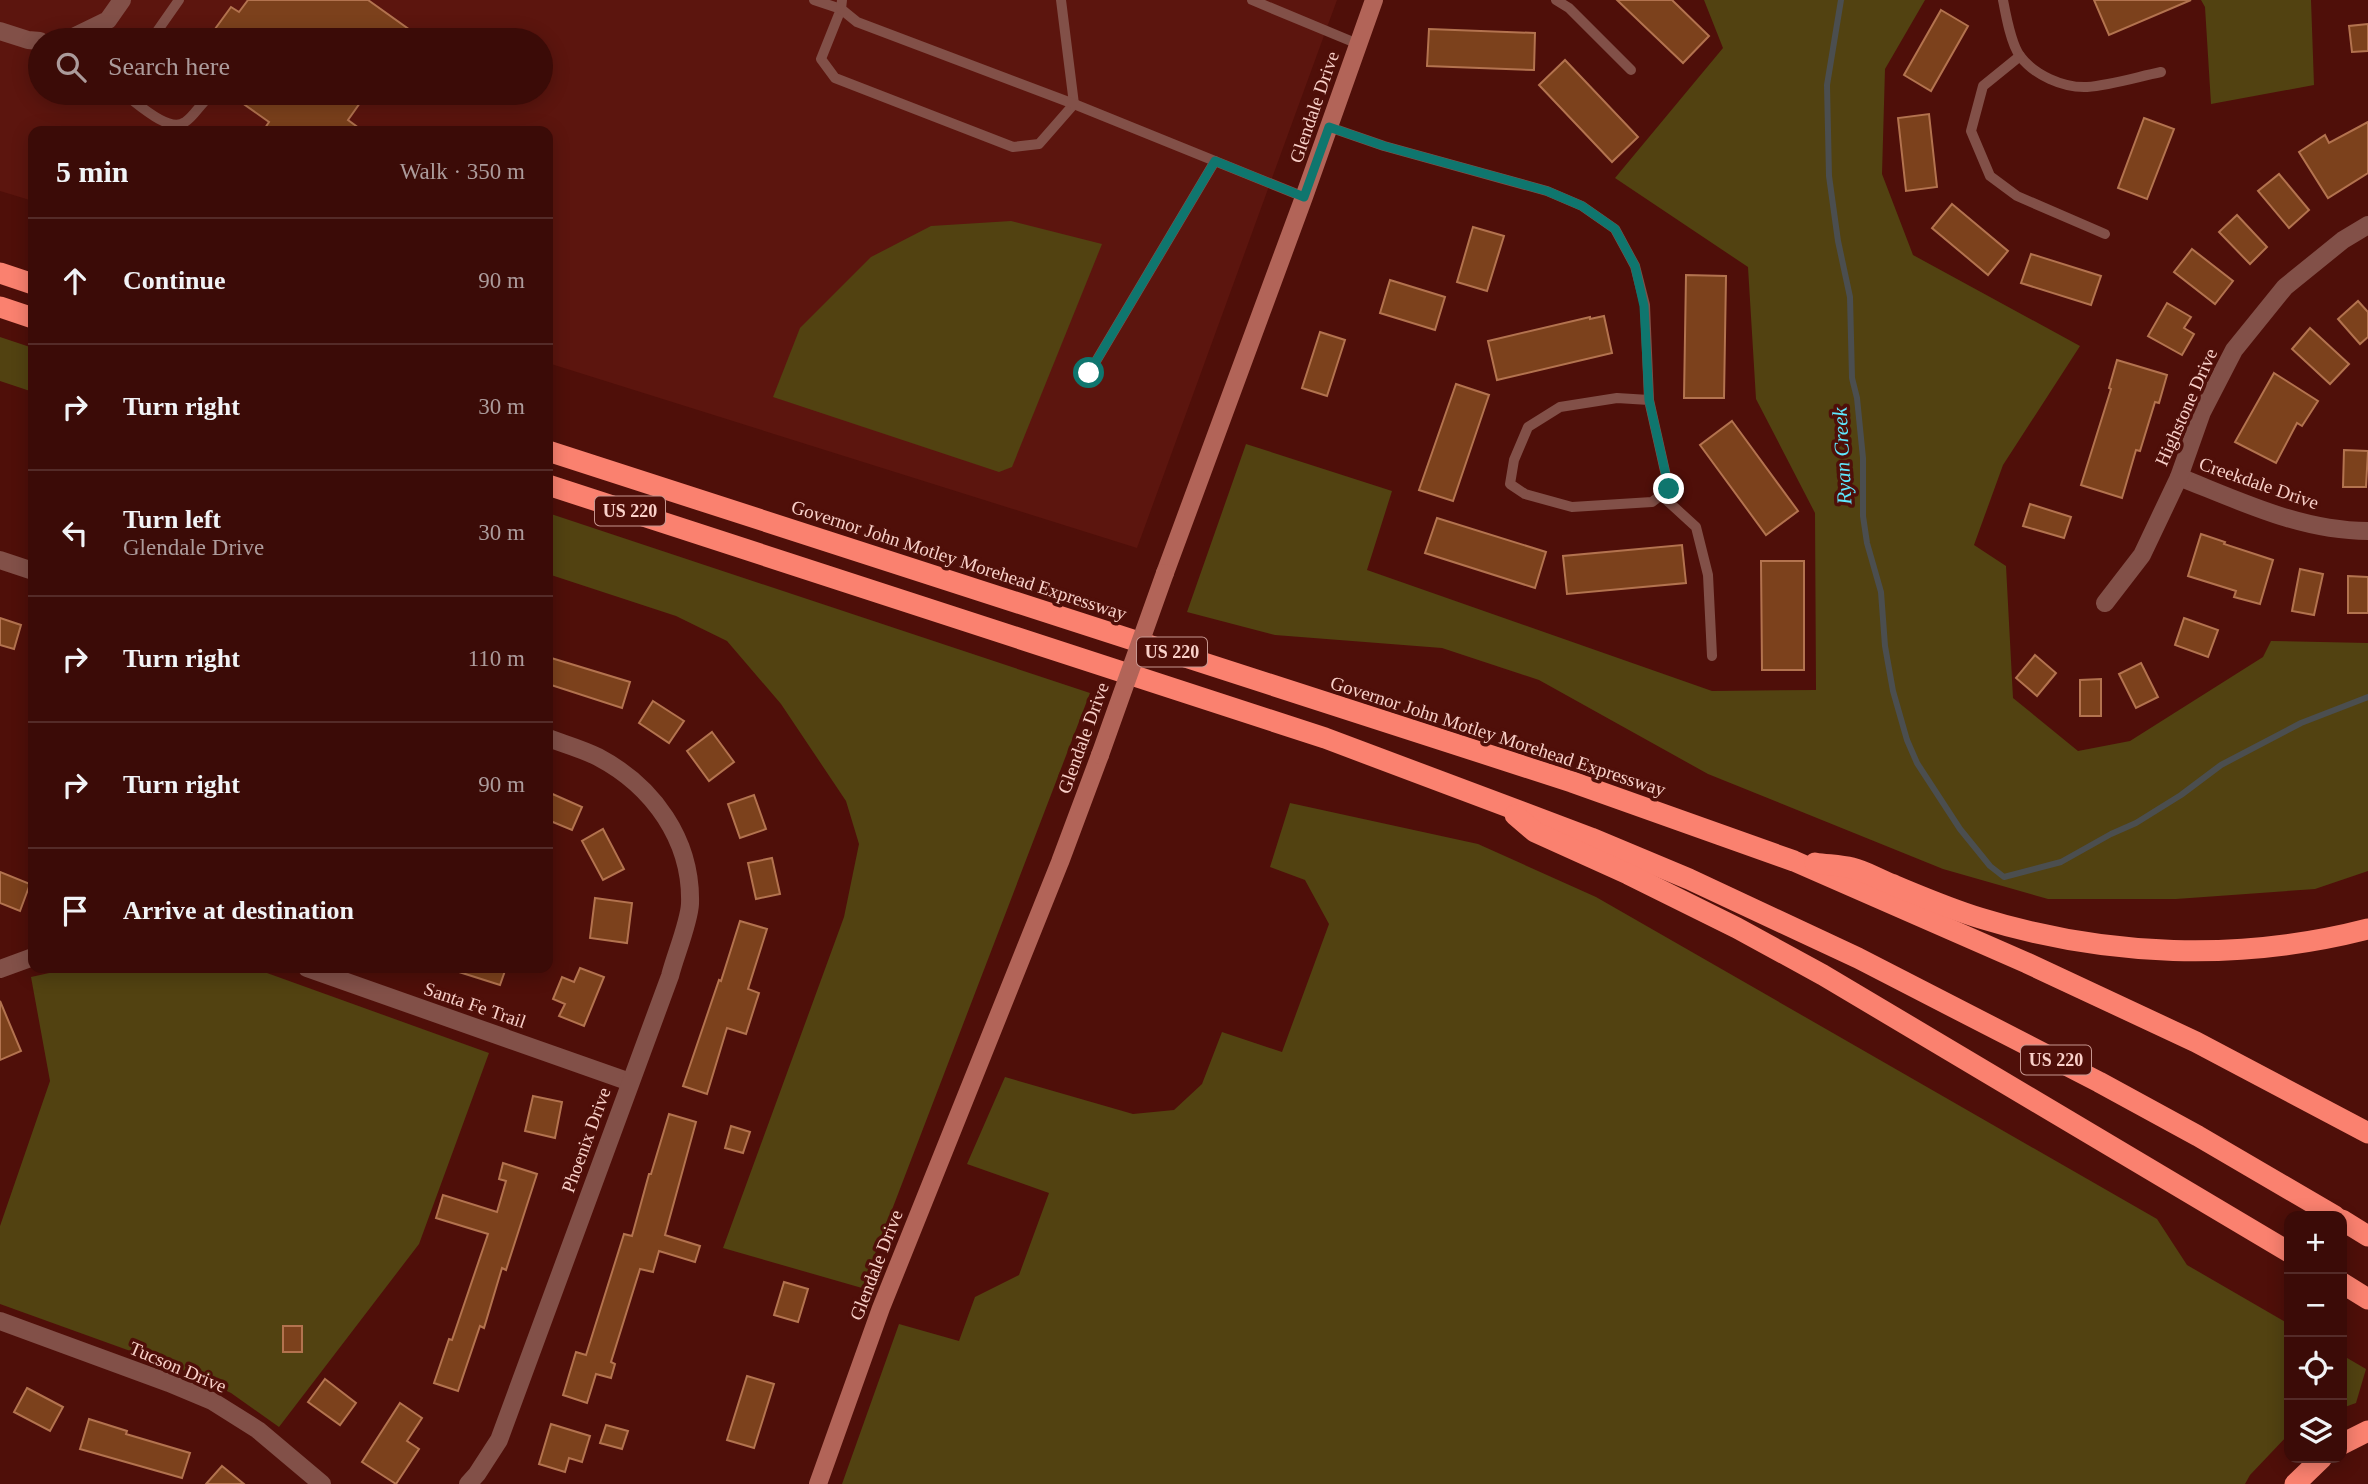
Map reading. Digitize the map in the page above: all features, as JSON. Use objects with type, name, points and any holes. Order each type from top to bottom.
[{"type":"highway","points":[[0,274],[28,282]]},
{"type":"highway","points":[[0,307],[28,316]]},
{"type":"highway","name":"Governor John Motley Morehead Expressway","points":[[553,453],[1572,782],[1794,861]]},
{"type":"highway","name":"US 220","points":[[553,487],[1325,738],[1500,802],[1689,879],[1858,958],[2099,1082],[2326,1211]]},
{"type":"highway","points":[[1500,802],[1535,832],[1737,928],[1823,975],[2284,1249]]},
{"type":"highway","points":[[1794,861],[1852,868],[1979,918],[2042,935],[2102,945],[2165,951],[2252,949],[2368,929]]},
{"type":"highway","name":"US 220","points":[[1794,861],[2027,963],[2196,1042],[2368,1133]]},
{"type":"highway","points":[[2347,1223],[2368,1236]]},
{"type":"highway","points":[[2347,1286],[2368,1299]]},
{"type":"highway","points":[[2347,1442],[2368,1432]]},
{"type":"highway","points":[[2295,1484],[2317,1463]]},
{"type":"street","points":[[92,28],[108,20],[122,0]]},
{"type":"street","name":"Glendale Drive","points":[[818,1484],[881,1308],[1055,875],[1100,755],[1374,0]]},
{"type":"street","points":[[0,32],[28,39]]},
{"type":"street","name":"Highstone Drive","points":[[2105,603],[2142,555],[2179,477],[2202,412],[2234,350],[2285,287],[2343,240],[2368,225]]},
{"type":"street","name":"Creekdale Drive","points":[[2179,477],[2301,523],[2345,531],[2368,531]]},
{"type":"street","points":[[0,560],[28,569]]},
{"type":"street","name":"Phoenix Drive","points":[[479,1481],[499,1440],[670,976],[690,906],[687,865],[670,824],[656,803],[624,774],[598,757],[553,740]]},
{"type":"street","points":[[0,969],[28,959]]},
{"type":"street","name":"Santa Fe Trail","points":[[321,973],[630,1082]]},
{"type":"street","name":"Tucson Drive","points":[[0,1321],[169,1382],[212,1401],[258,1430],[322,1484]]},
{"type":"lane","points":[[159,28],[179,0]]},
{"type":"lane","points":[[814,0],[841,5],[857,22],[1074,104],[1304,197]]},
{"type":"lane","points":[[841,5],[821,59],[835,78],[1013,148],[1039,144],[1074,104],[1061,0]]},
{"type":"lane","points":[[1252,0],[1358,44]]},
{"type":"lane","points":[[1556,0],[1569,8],[1630,70]]},
{"type":"lane","points":[[2003,0],[2006,19],[2020,56],[2040,74],[2067,85],[2086,87],[2161,72]]},
{"type":"lane","points":[[2020,56],[1983,86],[1970,131],[1990,176],[2017,196],[2105,234]]},
{"type":"lane","points":[[140,105],[166,124],[174,126],[184,124],[201,105]]},
{"type":"lane","points":[[1329,127],[1384,146],[1547,191],[1582,206],[1615,229],[1635,266],[1644,306],[1649,400],[1669,489],[1652,502],[1572,507],[1525,494],[1510,484],[1514,460],[1528,427],[1560,407],[1618,398],[1649,400]]},
{"type":"lane","points":[[1089,373],[1215,161]]},
{"type":"lane","points":[[1661,495],[1696,527],[1708,575],[1712,656]]},
{"type":"shaded area","points":[[0,0],[1337,0],[1137,548],[553,365],[553,126],[28,126],[28,199],[0,191]]},
{"type":"shaded area","points":[[1704,0],[1925,0],[1885,69],[1882,174],[1913,255],[2080,346],[2003,465],[1974,545],[2006,566],[2013,698],[2078,751],[2130,741],[2263,657],[2271,641],[2368,643],[2368,871],[2315,889],[2176,899],[2048,899],[1943,869],[1708,774],[1539,680],[1442,648],[1275,635],[1187,612],[1246,444],[1392,491],[1367,570],[1712,691],[1816,690],[1815,513],[1756,399],[1748,267],[1615,178],[1723,48]]},
{"type":"shaded area","points":[[2201,0],[2311,0],[2314,85],[2211,104],[2205,7]]},
{"type":"shaded area","points":[[1011,221],[1102,244],[1012,467],[999,472],[773,397],[800,328],[871,257],[931,226]]},
{"type":"shaded area","points":[[0,337],[28,346],[28,390],[0,381]]},
{"type":"shaded area","points":[[553,515],[1090,693],[862,1288],[723,1248],[844,917],[859,844],[846,801],[781,704],[727,641],[676,616],[553,576]]},
{"type":"shaded area","points":[[1290,803],[1478,844],[1596,897],[2157,1219],[2187,1265],[2284,1321],[2284,1439],[2250,1475],[2245,1484],[842,1484],[899,1324],[959,1341],[975,1297],[1019,1275],[1049,1193],[967,1164],[1005,1077],[1133,1114],[1174,1110],[1202,1084],[1222,1032],[1282,1052],[1329,924],[1305,880],[1270,867]]},
{"type":"shaded area","points":[[49,973],[267,973],[489,1053],[419,1244],[279,1427],[231,1393],[183,1370],[0,1304],[0,1226],[50,1081],[31,977]]},
{"type":"shaded area","points":[[2347,1358],[2366,1369],[2356,1403],[2347,1406]]},
{"type":"building","points":[[248,0],[368,0],[407,28],[216,28],[231,7],[239,12]]},
{"type":"building","points":[[1617,0],[1672,0],[1709,36],[1683,63]]},
{"type":"building","points":[[2094,0],[2191,0],[2109,35]]},
{"type":"building","points":[[1941,10],[1968,26],[1931,91],[1904,75]]},
{"type":"building","points":[[2368,24],[2368,51],[2352,52],[2349,26]]},
{"type":"building","points":[[1429,29],[1535,33],[1534,70],[1427,66]]},
{"type":"building","points":[[1565,60],[1638,137],[1612,162],[1539,85]]},
{"type":"building","points":[[245,105],[359,105],[348,120],[356,126],[266,126],[269,122]]},
{"type":"building","points":[[1929,114],[1937,187],[1906,191],[1898,118]]},
{"type":"building","points":[[2144,118],[2174,129],[2147,199],[2118,188]]},
{"type":"building","points":[[2368,122],[2368,173],[2328,198],[2299,152],[2325,135],[2329,143]]},
{"type":"building","points":[[2279,174],[2309,210],[2289,228],[2258,191]]},
{"type":"building","points":[[1952,204],[2008,251],[1988,275],[1932,228]]},
{"type":"building","points":[[2237,215],[2267,247],[2250,264],[2219,232]]},
{"type":"building","points":[[1473,227],[1504,236],[1487,291],[1457,282]]},
{"type":"building","points":[[2192,249],[2233,281],[2215,304],[2174,272]]},
{"type":"building","points":[[2031,254],[2101,276],[2091,305],[2021,283]]},
{"type":"building","points":[[1686,275],[1726,276],[1724,398],[1684,398]]},
{"type":"building","points":[[1390,280],[1445,297],[1435,330],[1380,313]]},
{"type":"building","points":[[2358,301],[2368,312],[2368,337],[2360,344],[2338,319]]},
{"type":"building","points":[[2167,303],[2191,317],[2184,328],[2194,334],[2182,355],[2148,336]]},
{"type":"building","points":[[1604,316],[1612,353],[1497,380],[1488,341]]},
{"type":"building","points":[[2310,328],[2349,364],[2330,384],[2292,349]]},
{"type":"building","points":[[1320,332],[1345,340],[1327,396],[1302,388]]},
{"type":"building","points":[[2117,360],[2167,375],[2159,403],[2155,402],[2140,451],[2136,450],[2122,498],[2081,485],[2111,389],[2109,388]]},
{"type":"building","points":[[2274,373],[2318,401],[2302,426],[2297,423],[2276,463],[2235,442]]},
{"type":"building","points":[[1456,384],[1489,395],[1453,501],[1419,490]]},
{"type":"building","points":[[1732,421],[1798,511],[1766,535],[1700,445]]},
{"type":"building","points":[[2344,450],[2368,451],[2366,487],[2343,487]]},
{"type":"building","points":[[2030,504],[2071,517],[2064,538],[2023,526]]},
{"type":"building","points":[[1437,518],[1546,552],[1535,588],[1425,553]]},
{"type":"building","points":[[2201,534],[2273,560],[2260,604],[2234,597],[2236,591],[2188,576]]},
{"type":"building","points":[[1682,545],[1686,583],[1567,594],[1563,556]]},
{"type":"building","points":[[1761,561],[1804,561],[1804,670],[1762,670]]},
{"type":"building","points":[[2300,569],[2323,574],[2314,615],[2292,611]]},
{"type":"building","points":[[2348,576],[2368,577],[2368,613],[2348,613]]},
{"type":"building","points":[[0,618],[21,625],[14,649],[0,645]]},
{"type":"building","points":[[2184,618],[2218,630],[2208,657],[2175,645]]},
{"type":"building","points":[[2035,655],[2056,673],[2037,696],[2016,678]]},
{"type":"building","points":[[553,659],[630,682],[622,708],[553,686]]},
{"type":"building","points":[[2141,663],[2158,697],[2136,708],[2119,674]]},
{"type":"building","points":[[2101,679],[2101,716],[2080,716],[2080,680]]},
{"type":"building","points":[[653,701],[684,721],[669,743],[639,723]]},
{"type":"building","points":[[712,732],[734,762],[709,781],[687,751]]},
{"type":"building","points":[[553,794],[582,807],[572,830],[553,822]]},
{"type":"building","points":[[754,795],[766,829],[740,838],[728,804]]},
{"type":"building","points":[[603,829],[624,869],[603,880],[582,841]]},
{"type":"building","points":[[772,858],[780,894],[756,899],[748,863]]},
{"type":"building","points":[[0,872],[28,883],[20,911],[0,903]]},
{"type":"building","points":[[595,898],[632,903],[627,943],[590,938]]},
{"type":"building","points":[[740,921],[767,929],[748,989],[759,993],[746,1034],[727,1028],[707,1094],[683,1086]]},
{"type":"building","points":[[580,968],[604,977],[584,1026],[559,1016],[565,1004],[553,999],[562,977],[574,982]]},
{"type":"building","points":[[462,973],[504,973],[500,985]]},
{"type":"building","points":[[0,1001],[21,1051],[0,1060]]},
{"type":"building","points":[[533,1096],[562,1102],[555,1138],[525,1131]]},
{"type":"building","points":[[669,1114],[696,1122],[665,1235],[700,1246],[695,1262],[659,1251],[653,1272],[640,1269],[611,1362],[615,1364],[611,1378],[596,1374],[587,1403],[563,1395],[576,1352],[586,1355],[624,1234],[632,1236]]},
{"type":"building","points":[[731,1126],[750,1132],[743,1153],[725,1148]]},
{"type":"building","points":[[503,1163],[537,1174],[506,1270],[502,1268],[484,1328],[480,1326],[458,1391],[434,1383],[449,1339],[452,1340],[488,1234],[436,1218],[443,1195],[497,1212],[506,1181],[499,1179]]},
{"type":"building","points":[[784,1282],[808,1289],[798,1322],[774,1315]]},
{"type":"building","points":[[283,1326],[302,1326],[302,1352],[283,1352]]},
{"type":"building","points":[[747,1376],[774,1384],[754,1448],[727,1440]]},
{"type":"building","points":[[325,1379],[356,1403],[340,1425],[308,1402]]},
{"type":"building","points":[[27,1388],[63,1407],[50,1431],[14,1412]]},
{"type":"building","points":[[400,1403],[422,1418],[407,1441],[419,1449],[396,1484],[362,1462]]},
{"type":"building","points":[[89,1419],[127,1431],[126,1434],[190,1453],[182,1478],[80,1449]]},
{"type":"building","points":[[551,1424],[590,1436],[582,1462],[569,1458],[565,1472],[539,1464]]},
{"type":"building","points":[[606,1425],[628,1431],[622,1449],[600,1443]]},
{"type":"building","points":[[222,1466],[244,1484],[206,1484]]},
{"type":"waterway","name":"Ryan Creek","points":[[1841,0],[1827,85],[1829,176],[1838,241],[1850,297],[1852,378],[1857,398],[1863,458],[1863,516],[1867,543],[1881,592],[1885,646],[1893,691],[1907,740],[1917,763],[1960,829],[1990,866],[2004,877],[2061,862],[2136,823],[2181,795],[2221,765],[2301,723],[2368,697]]},
{"type":"route","points":[[1089,373],[1215,161],[1304,197],[1329,127],[1384,146],[1547,191],[1582,206],[1615,229],[1635,266],[1644,306],[1649,400],[1669,489]]}]
